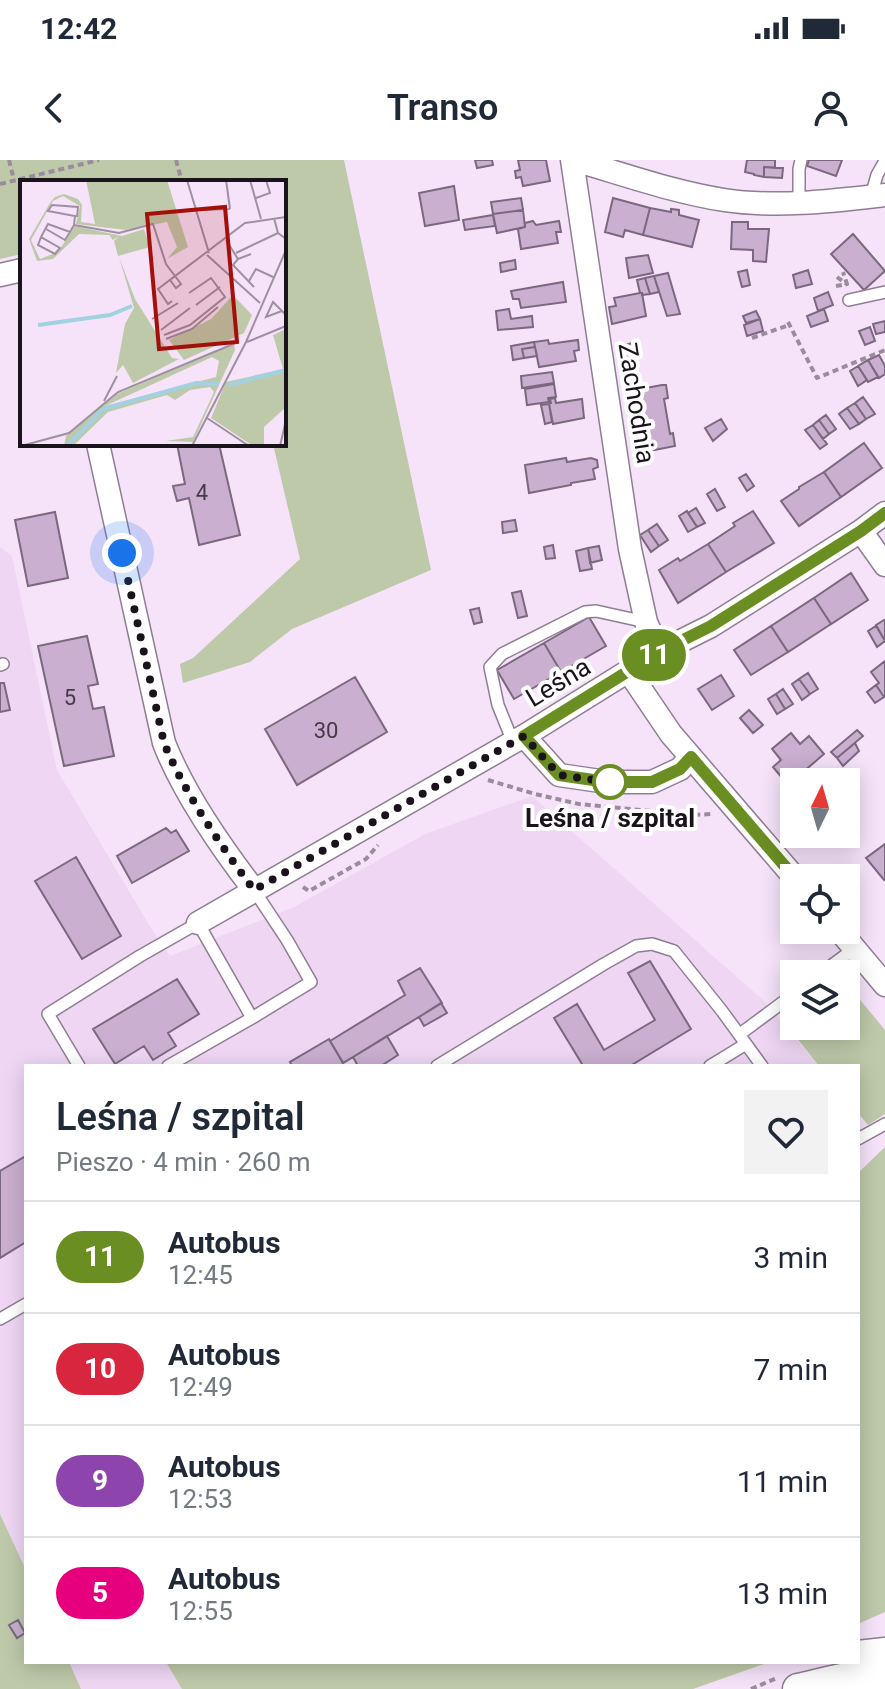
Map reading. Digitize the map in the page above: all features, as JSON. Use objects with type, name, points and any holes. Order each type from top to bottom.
[{"type":"street","points":[[573,160],[707,197],[743,202],[799,202],[878,196]]},
{"type":"street","name":"Zachodnia","points":[[573,160],[630,549],[646,622],[659,652]]},
{"type":"street","points":[[0,275],[20,270]]},
{"type":"street","points":[[98,446],[164,743],[223,849],[254,890]]},
{"type":"street","name":"Leśna","points":[[198,923],[519,739],[659,652],[711,626],[885,513]]},
{"type":"street","points":[[861,531],[885,565]]},
{"type":"street","points":[[629,672],[671,734],[783,864]]},
{"type":"street","points":[[519,739],[559,775],[607,782],[652,782],[680,769],[691,757]]},
{"type":"street","points":[[850,944],[885,985]]},
{"type":"street","points":[[860,1656],[885,1653]]},
{"type":"street","points":[[798,1689],[837,1664]]},
{"type":"street","points":[[798,1689],[857,1677],[885,1680]]},
{"type":"lane","points":[[799,202],[801,160]]},
{"type":"lane","points":[[878,196],[877,175],[885,161]]},
{"type":"lane","points":[[849,300],[885,292]]},
{"type":"lane","points":[[519,739],[498,705],[490,667],[502,654],[585,612],[596,611],[646,622]]},
{"type":"lane","points":[[172,1064],[311,982],[254,890]]},
{"type":"lane","points":[[78,1064],[48,1014],[198,923],[252,1018]]},
{"type":"lane","points":[[440,1064],[604,964],[636,946],[652,944],[674,951],[761,1064]]},
{"type":"lane","points":[[839,960],[854,949]]},
{"type":"lane","points":[[712,1064],[780,1006]]},
{"type":"lane","points":[[860,1138],[885,1124]]},
{"type":"lane","points":[[0,1319],[24,1305]]},
{"type":"path","points":[[9,160],[14,180]]},
{"type":"path","points":[[0,184],[99,160]]},
{"type":"path","points":[[176,160],[181,180]]},
{"type":"path","points":[[843,272],[847,284]]},
{"type":"path","points":[[752,338],[789,324],[817,378],[885,350]]},
{"type":"path","points":[[486,779],[498,772]]},
{"type":"path","points":[[290,870],[300,885],[309,891],[366,859],[381,842]]},
{"type":"shaded area","points":[[0,547],[12,556],[57,770],[170,956],[294,907],[425,834],[532,796],[763,1000],[780,1020],[780,1040],[797,1040],[817,1064],[24,1064],[24,1566],[0,1514]]},
{"type":"shaded area","points":[[70,1664],[438,1664],[399,1689],[81,1689]]},
{"type":"green space","points":[[0,160],[344,160],[431,570],[292,629],[250,662],[183,683],[180,664],[193,658],[300,559],[273,446],[286,446],[286,180],[20,180],[20,254],[0,259]]},
{"type":"green space","points":[[860,1000],[885,1030],[885,1114],[868,1125],[860,1115],[860,1064],[817,1064],[798,1040],[860,1040]]},
{"type":"green space","points":[[885,1147],[885,1612],[860,1623],[860,1171]]},
{"type":"green space","points":[[0,1514],[24,1566],[24,1664],[70,1664],[81,1689],[0,1689]]},
{"type":"green space","points":[[167,1664],[764,1664],[693,1689],[182,1689]]},
{"type":"building","points":[[475,160],[492,160],[493,165],[477,168]]},
{"type":"building","points":[[518,160],[546,160],[550,181],[523,186],[521,177],[516,178],[515,171],[520,170]]},
{"type":"building","points":[[747,160],[775,160],[775,168],[764,167],[764,177],[754,175],[745,172]]},
{"type":"building","points":[[809,160],[842,160],[836,176],[807,166]]},
{"type":"building","points":[[764,167],[783,168],[782,178],[764,177]]},
{"type":"building","points":[[454,186],[459,220],[425,226],[419,193]]},
{"type":"building","points":[[521,198],[523,210],[493,214],[491,202]]},
{"type":"building","points":[[613,198],[650,208],[643,235],[625,230],[623,237],[605,232]]},
{"type":"building","points":[[650,208],[671,212],[671,209],[679,210],[679,215],[699,220],[692,247],[643,235]]},
{"type":"building","points":[[523,210],[525,227],[497,233],[493,214]]},
{"type":"building","points":[[493,215],[495,226],[465,230],[463,220]]},
{"type":"building","points":[[533,221],[536,225],[559,221],[561,232],[556,232],[558,243],[521,249],[518,229]]},
{"type":"building","points":[[732,222],[748,222],[748,229],[769,229],[766,262],[753,261],[753,250],[731,249]]},
{"type":"building","points":[[853,234],[885,271],[864,290],[831,254]]},
{"type":"building","points":[[648,255],[653,273],[629,278],[626,258]]},
{"type":"building","points":[[515,260],[516,269],[501,272],[500,263]]},
{"type":"building","points":[[747,270],[750,285],[742,287],[738,272]]},
{"type":"building","points":[[808,270],[812,284],[796,288],[793,275]]},
{"type":"building","points":[[668,273],[680,314],[667,316],[654,276]]},
{"type":"building","points":[[654,276],[659,292],[650,294],[645,278]]},
{"type":"building","points":[[645,278],[650,294],[642,295],[637,280]]},
{"type":"building","points":[[563,282],[566,302],[521,308],[519,299],[513,299],[511,291]]},
{"type":"building","points":[[828,292],[833,305],[818,311],[814,298]]},
{"type":"building","points":[[642,293],[646,316],[612,324],[609,307],[616,306],[614,298]]},
{"type":"building","points":[[509,309],[511,319],[532,316],[533,327],[498,330],[496,311]]},
{"type":"building","points":[[824,309],[828,321],[811,327],[807,316]]},
{"type":"building","points":[[756,311],[760,319],[746,323],[743,316]]},
{"type":"building","points":[[760,319],[763,331],[747,336],[744,325]]},
{"type":"building","points":[[885,321],[885,332],[876,334],[873,324]]},
{"type":"building","points":[[870,327],[875,341],[865,345],[859,331]]},
{"type":"building","points":[[548,340],[549,344],[578,340],[579,350],[574,351],[576,361],[539,367],[534,342]]},
{"type":"building","points":[[534,342],[535,347],[522,349],[524,358],[513,360],[511,346]]},
{"type":"building","points":[[636,342],[639,355],[624,358],[621,346]]},
{"type":"building","points":[[535,347],[537,356],[524,358],[522,349]]},
{"type":"building","points":[[879,355],[885,366],[885,374],[879,378],[868,360]]},
{"type":"building","points":[[868,360],[878,377],[868,382],[858,366]]},
{"type":"building","points":[[858,366],[867,380],[858,386],[850,371]]},
{"type":"building","points":[[552,372],[554,383],[522,388],[521,376]]},
{"type":"building","points":[[554,384],[556,397],[548,398],[549,402],[527,405],[525,389]]},
{"type":"building","points":[[666,385],[668,398],[664,399],[675,446],[639,453],[629,391]]},
{"type":"building","points":[[863,397],[875,414],[866,419],[855,403]]},
{"type":"building","points":[[555,398],[556,403],[582,399],[584,418],[553,424],[549,404],[550,399]]},
{"type":"building","points":[[855,403],[866,419],[859,424],[847,408]]},
{"type":"building","points":[[549,404],[552,422],[545,424],[541,405]]},
{"type":"building","points":[[847,408],[859,424],[850,429],[839,414]]},
{"type":"building","points":[[826,415],[836,429],[829,434],[819,420]]},
{"type":"building","points":[[721,419],[727,429],[713,441],[705,428]]},
{"type":"building","points":[[819,420],[829,434],[823,439],[813,425]]},
{"type":"building","points":[[813,425],[827,444],[820,449],[805,430]]},
{"type":"building","points":[[864,443],[882,468],[841,497],[824,472]]},
{"type":"building","points":[[177,446],[219,446],[240,535],[199,545],[189,498],[177,501],[173,486],[185,484]]},
{"type":"building","points":[[566,458],[567,462],[597,460],[598,467],[593,469],[595,479],[529,493],[525,465]]},
{"type":"building","points":[[824,472],[841,497],[799,526],[781,501]]},
{"type":"building","points":[[746,474],[754,486],[747,491],[739,478]]},
{"type":"building","points":[[715,489],[725,507],[717,511],[707,494]]},
{"type":"building","points":[[696,508],[705,523],[697,527],[688,513]]},
{"type":"building","points":[[687,511],[697,527],[688,532],[679,516]]},
{"type":"building","points":[[753,511],[774,543],[726,572],[708,544]]},
{"type":"building","points":[[55,512],[68,578],[28,586],[15,520]]},
{"type":"building","points":[[515,520],[517,531],[503,533],[502,522]]},
{"type":"building","points":[[657,524],[668,540],[659,546],[648,530]]},
{"type":"building","points":[[648,530],[659,546],[651,552],[640,535]]},
{"type":"building","points":[[708,544],[726,572],[678,603],[659,570]]},
{"type":"building","points":[[553,545],[555,558],[546,559],[544,547]]},
{"type":"building","points":[[599,546],[602,560],[590,563],[588,548]]},
{"type":"building","points":[[588,548],[592,569],[580,571],[576,551]]},
{"type":"building","points":[[851,573],[868,600],[831,624],[814,598]]},
{"type":"building","points":[[521,591],[527,616],[518,618],[512,593]]},
{"type":"building","points":[[814,598],[831,624],[788,652],[771,626]]},
{"type":"building","points":[[479,608],[482,622],[474,624],[470,610]]},
{"type":"building","points":[[589,617],[606,646],[561,672],[544,643]]},
{"type":"building","points":[[885,621],[885,641],[876,625]]},
{"type":"building","points":[[771,626],[788,652],[751,675],[734,650]]},
{"type":"building","points":[[876,626],[885,641],[877,647],[868,631]]},
{"type":"building","points":[[87,636],[98,684],[88,686],[93,709],[104,707],[114,756],[64,766],[38,646]]},
{"type":"building","points":[[544,643],[561,672],[514,699],[497,670]]},
{"type":"building","points":[[885,661],[885,696],[884,697],[871,672]]},
{"type":"building","points":[[808,673],[818,689],[810,694],[799,679]]},
{"type":"building","points":[[721,675],[734,696],[712,710],[698,689]]},
{"type":"building","points":[[355,677],[387,732],[297,785],[265,729]]},
{"type":"building","points":[[799,679],[810,694],[802,700],[792,684]]},
{"type":"building","points":[[0,683],[4,683],[10,710],[0,712]]},
{"type":"building","points":[[876,685],[884,697],[875,703],[867,692]]},
{"type":"building","points":[[783,689],[793,704],[785,709],[776,694]]},
{"type":"building","points":[[776,694],[785,709],[777,714],[768,699]]},
{"type":"building","points":[[749,710],[763,725],[753,733],[740,718]]},
{"type":"building","points":[[857,730],[863,736],[837,758],[831,752]]},
{"type":"building","points":[[791,733],[800,744],[809,736],[824,754],[808,768],[780,768],[780,775],[773,767],[781,760],[772,749]]},
{"type":"building","points":[[855,743],[859,751],[843,766],[837,758]]},
{"type":"building","points":[[166,828],[171,833],[176,830],[189,851],[132,883],[117,856]]},
{"type":"building","points":[[885,844],[885,879],[884,880],[866,858]]},
{"type":"building","points":[[76,857],[121,936],[82,959],[35,881]]},
{"type":"building","points":[[650,961],[691,1029],[633,1064],[582,1064],[554,1018],[577,1004],[604,1050],[655,1020],[628,973]]},
{"type":"building","points":[[420,968],[442,1003],[343,1063],[330,1041],[405,995],[398,981]]},
{"type":"building","points":[[177,979],[199,1014],[168,1033],[176,1046],[153,1060],[144,1046],[115,1064],[93,1029]]},
{"type":"building","points":[[441,1003],[447,1013],[424,1026],[419,1017]]},
{"type":"building","points":[[387,1036],[398,1055],[384,1064],[357,1064],[353,1057]]},
{"type":"building","points":[[329,1039],[344,1064],[291,1064]]},
{"type":"building","points":[[24,1157],[24,1243],[0,1258],[0,1171]]},
{"type":"building","points":[[18,1620],[24,1634],[17,1638],[9,1625]]},
{"type":"bus line","name":"11","points":[[783,864],[691,757],[680,769],[652,782],[607,782],[559,775],[524,736],[659,652],[711,626],[885,513]]},
{"type":"place","name":"Leśna / szpital","points":[[610,782]]},
{"type":"route","points":[[122,553],[164,743],[223,849],[254,890],[524,736],[559,775],[610,782]]}]
